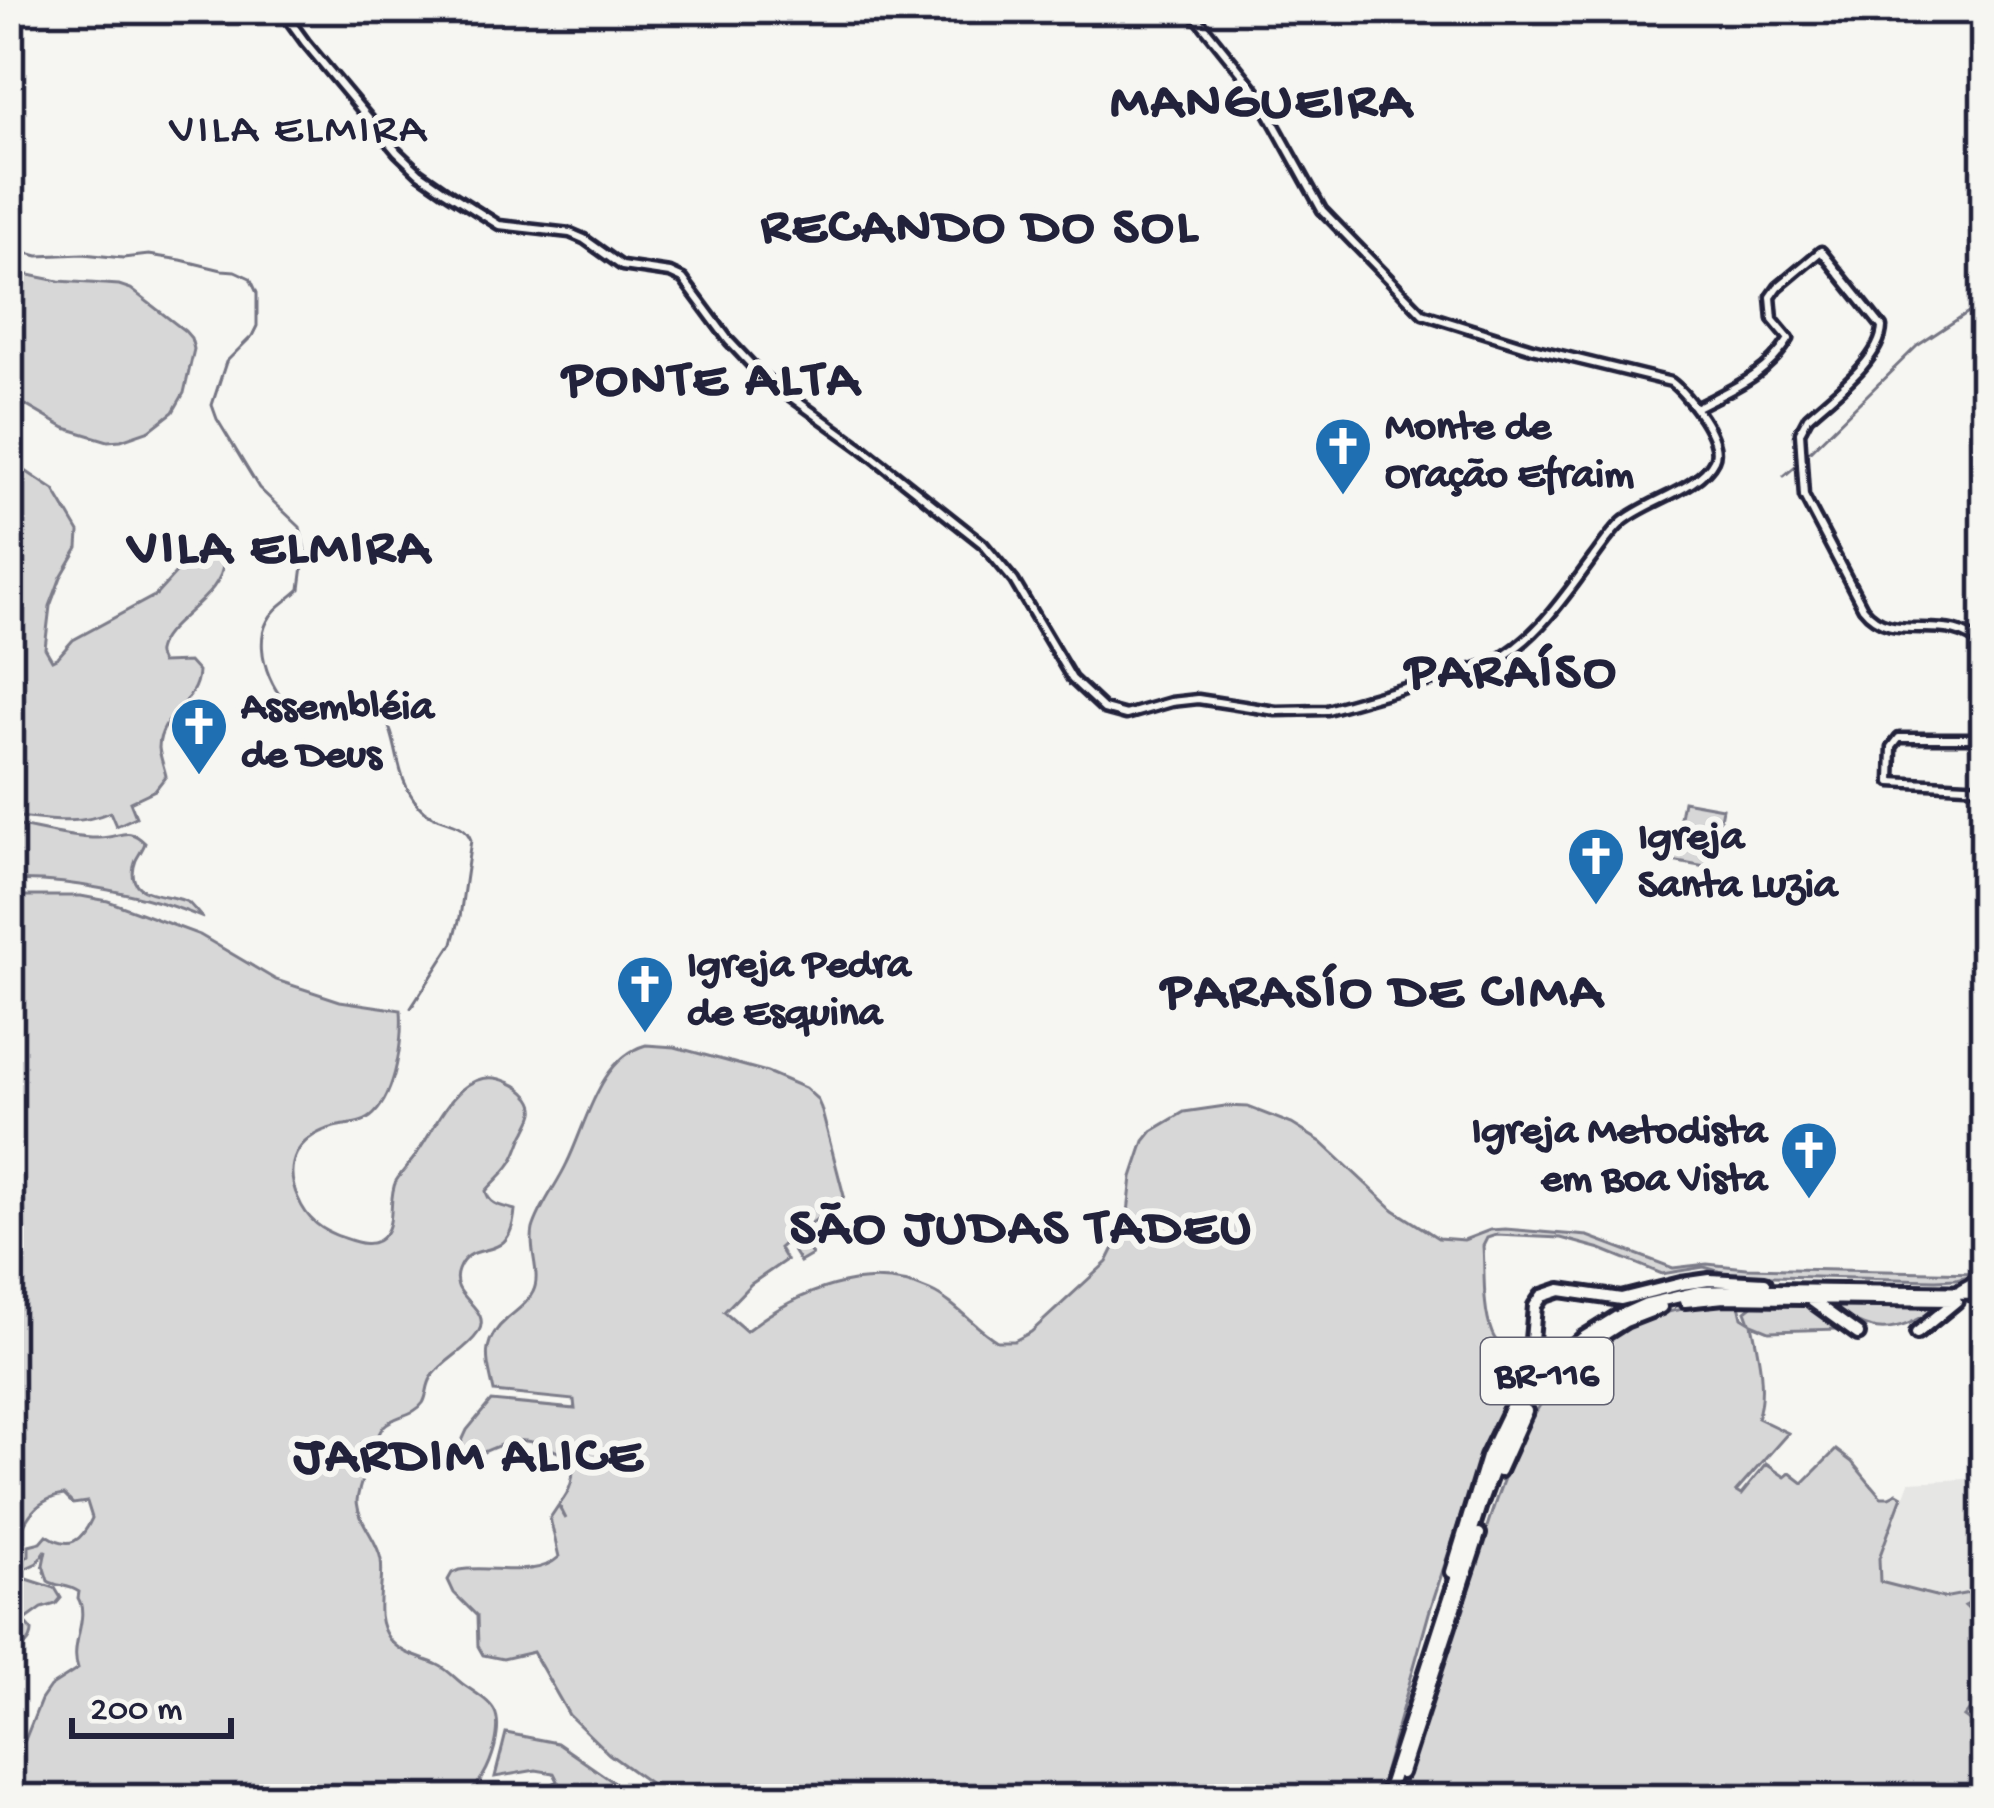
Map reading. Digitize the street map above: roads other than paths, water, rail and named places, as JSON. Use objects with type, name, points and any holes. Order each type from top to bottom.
[{"type":"highway","points":[[1917,1333],[1985,1277]]},
{"type":"highway","points":[[1446,1610],[1450,1578],[1482,1470],[1523,1382],[1534,1306],[1542,1296],[1560,1291],[1621,1299],[1709,1280],[1858,1291]]},
{"type":"highway","name":"BR-116","points":[[1389,1799],[1446,1610],[1510,1424],[1544,1374],[1583,1338],[1646,1304],[1684,1294],[1736,1290],[1957,1296]]},
{"type":"highway","name":"BR-116","points":[[1389,1799],[1504,1458],[1527,1408],[1550,1378],[1601,1334],[1656,1308],[1709,1298],[1985,1296]]},
{"type":"highway","points":[[1809,1298],[1858,1334]]},
{"type":"street","points":[[281,9],[410,166],[499,225],[564,231],[584,239],[617,265],[683,279],[761,375],[866,451],[992,554],[1014,581],[1072,679],[1092,701],[1115,714],[1198,699],[1276,712],[1327,710],[1500,659],[1540,625],[1620,523],[1709,467],[1716,456],[1715,442],[1672,382],[1436,320],[1413,307],[1322,210],[1256,91],[1190,9]]},
{"type":"street","points":[[1695,408],[1772,363],[1789,339],[1773,320],[1771,297],[1821,250],[1882,327],[1882,339],[1802,424],[1804,496],[1873,620],[1965,632],[1985,648]]},
{"type":"street","points":[[1985,738],[1899,738],[1891,751],[1891,782],[1985,787]]},
{"type":"waterway","points":[[9,248],[38,256],[149,255],[250,278],[257,293],[257,326],[226,362],[212,405],[259,488],[300,527],[305,550],[300,589],[274,612],[263,634],[269,677],[285,702],[307,717],[381,710],[410,794],[425,812],[462,828],[471,840],[453,943],[411,1008]]},
{"type":"waterway","points":[[1805,456],[1917,346],[1985,301]]},
{"type":"waterway","points":[[1784,476],[1798,464]]},
{"type":"place","name":"Monte de Oração Efraim","points":[[1343,497]]},
{"type":"place","name":"Assembléia de Deus","points":[[199,777]]},
{"type":"place","name":"Igreja Santa Luzia","points":[[1596,907]]},
{"type":"place","name":"Igreja Pedra de Esquina","points":[[645,1035]]},
{"type":"place","name":"Igreja Metodista em Boa Vista","points":[[1809,1201]]},
{"type":"district","name":"MANGUEIRA","points":[[1262,96]]},
{"type":"district","name":"VILA ELMIRA","points":[[299,124]]},
{"type":"district","name":"RECANDO DO SOL","points":[[980,221]]},
{"type":"district","name":"PONTE ALTA","points":[[712,374]]},
{"type":"district","name":"VILA ELMIRA","points":[[280,542]]},
{"type":"district","name":"PARAÍSO","points":[[1512,666]]},
{"type":"district","name":"PARASÍO DE CIMA","points":[[1383,986]]},
{"type":"district","name":"SÃO JUDAS TADEU","points":[[1022,1222]]},
{"type":"district","name":"JARDIM ALICE","points":[[469,1450]]}]
